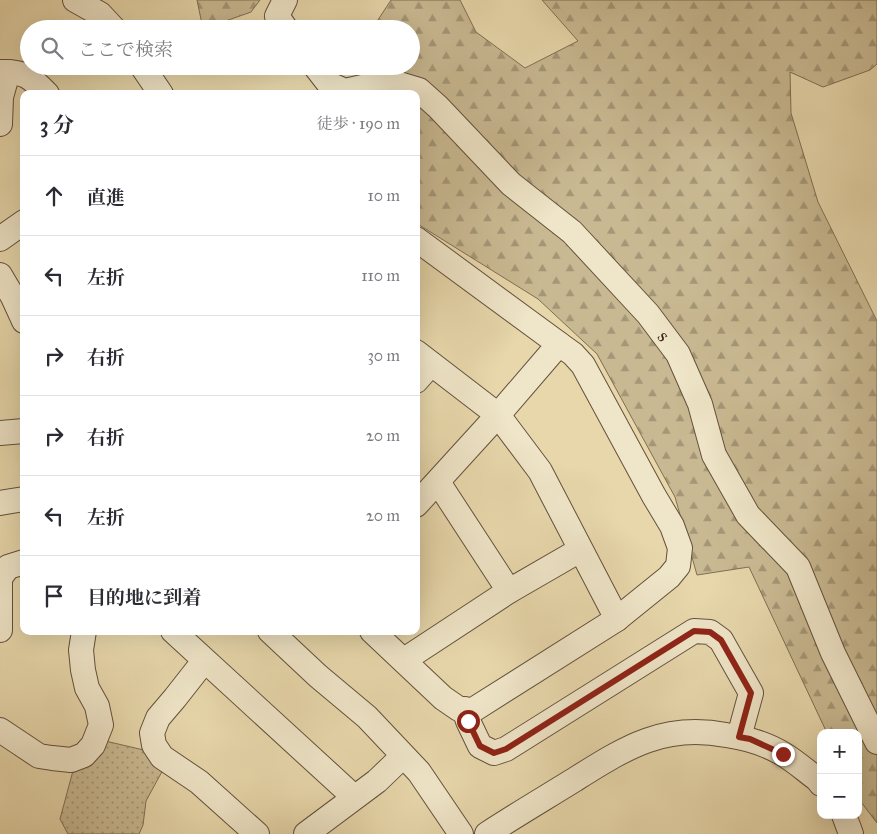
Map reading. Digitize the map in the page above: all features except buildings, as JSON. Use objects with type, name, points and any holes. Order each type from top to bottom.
[{"type":"street","points":[[75,0],[110,14]]},
{"type":"street","points":[[280,20],[277,16],[285,0]]},
{"type":"street","points":[[0,124],[4,72],[20,75]]},
{"type":"street","points":[[20,75],[31,77],[43,90]]},
{"type":"street","points":[[148,75],[158,90]]},
{"type":"street","name":"s","points":[[322,75],[329,84],[343,90]]},
{"type":"street","name":"s","points":[[349,90],[389,81],[419,90]]},
{"type":"street","name":"s","points":[[420,91],[438,107],[511,184],[572,232],[648,314],[678,354],[700,404],[714,455],[748,515],[798,567],[833,653],[877,742]]},
{"type":"street","points":[[0,239],[20,225]]},
{"type":"street","points":[[376,635],[444,698],[459,708],[473,710],[616,619],[670,577],[678,566],[680,548],[672,526],[592,380],[573,354],[420,242]]},
{"type":"street","points":[[0,275],[20,312]]},
{"type":"street","points":[[420,500],[498,415],[559,344]]},
{"type":"street","points":[[421,365],[498,415],[540,472],[616,619]]},
{"type":"street","points":[[0,433],[20,431]]},
{"type":"street","points":[[438,482],[509,592]]},
{"type":"street","points":[[0,503],[20,500]]},
{"type":"street","points":[[404,660],[509,592],[580,550]]},
{"type":"street","points":[[0,630],[0,578],[8,567],[20,563]]},
{"type":"street","points":[[464,709],[480,746],[494,753],[506,749],[694,631],[710,632],[721,640],[751,693],[739,737]]},
{"type":"street","points":[[0,730],[39,756],[71,760],[84,755],[93,745],[101,725],[97,706],[87,688],[83,670],[81,650],[83,635]]},
{"type":"street","points":[[177,635],[354,797]]},
{"type":"street","points":[[285,636],[318,676],[367,717],[418,772],[461,834]]},
{"type":"street","points":[[204,661],[158,718],[152,733],[154,745],[162,757],[199,782],[258,834]]},
{"type":"street","points":[[487,834],[611,757],[635,745],[664,735],[686,731],[717,733],[750,739],[783,754],[817,779]]},
{"type":"street","points":[[306,834],[377,781],[403,756]]},
{"type":"street","points":[[845,819],[851,834]]},
{"type":"green space","points":[[197,0],[260,0],[251,12],[228,20],[201,20]]},
{"type":"green space","points":[[391,0],[460,0],[476,32],[525,68],[578,41],[542,0],[877,0],[877,64],[870,70],[823,87],[790,72],[791,113],[818,202],[877,321],[877,823],[862,803],[862,729],[825,729],[749,567],[697,575],[675,497],[597,354],[538,299],[420,225],[420,90],[364,90],[366,75],[420,75],[420,20],[378,20]]},
{"type":"green space","points":[[101,740],[148,751],[165,766],[146,801],[143,825],[139,834],[68,834],[60,819],[74,767]]},
{"type":"route","points":[[468,721],[480,746],[494,753],[506,749],[694,631],[710,632],[721,640],[751,693],[739,737],[750,739],[783,754]]}]
